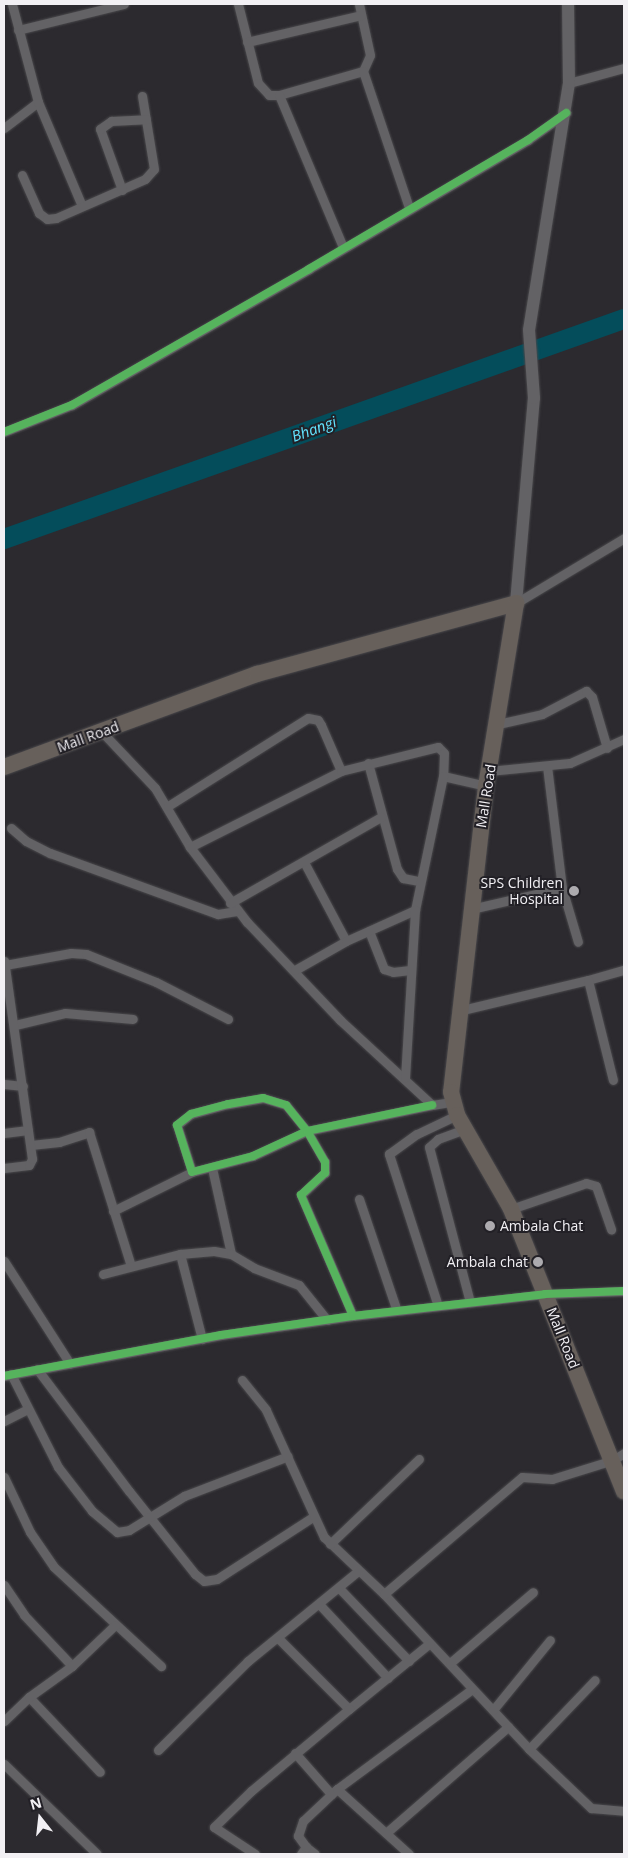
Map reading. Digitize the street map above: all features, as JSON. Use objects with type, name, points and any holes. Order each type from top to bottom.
[{"type":"highway","name":"Mall Road","points":[[4,767],[257,674],[516,603],[488,778],[450,1078],[458,1116],[511,1209],[545,1294],[618,1456],[624,1491]]},
{"type":"street","points":[[12,4],[38,102],[82,206]]},
{"type":"street","points":[[18,30],[124,4]]},
{"type":"street","points":[[238,4],[258,83],[270,95],[279,95],[363,71]]},
{"type":"street","points":[[359,4],[370,56],[363,71],[410,208]]},
{"type":"street","points":[[516,603],[530,455],[532,373],[530,346],[535,287],[570,83],[568,4]]},
{"type":"street","points":[[247,42],[362,15]]},
{"type":"street","points":[[570,83],[624,68]]},
{"type":"street","points":[[279,95],[343,247]]},
{"type":"street","points":[[22,175],[40,213],[47,219],[145,179],[154,169],[142,96]]},
{"type":"street","points":[[4,128],[38,102]]},
{"type":"street","points":[[4,432],[72,405],[528,140],[566,114]]},
{"type":"street","points":[[122,190],[102,140],[101,127],[110,121],[146,119]]},
{"type":"street","points":[[516,603],[624,538]]},
{"type":"street","points":[[498,724],[542,714],[586,691],[592,697],[607,748]]},
{"type":"street","points":[[168,806],[308,718],[318,720],[341,771]]},
{"type":"street","points":[[102,732],[168,806],[190,847],[237,911],[295,970],[340,1020],[405,1078],[432,1106],[458,1116]]},
{"type":"street","points":[[443,776],[488,778],[570,763],[624,739]]},
{"type":"street","points":[[190,847],[341,771],[438,747],[444,753],[443,776],[418,881],[414,910],[405,1078]]},
{"type":"street","points":[[368,763],[381,817],[400,875],[418,881]]},
{"type":"street","points":[[547,766],[562,888],[578,942]]},
{"type":"street","points":[[230,903],[381,817]]},
{"type":"street","points":[[11,828],[26,841],[50,854],[218,914],[237,911]]},
{"type":"street","points":[[304,862],[346,942]]},
{"type":"street","points":[[470,909],[562,888]]},
{"type":"street","points":[[295,970],[369,930],[414,910]]},
{"type":"street","points":[[369,930],[384,969],[393,972],[410,970]]},
{"type":"street","points":[[4,1168],[31,1164],[31,1145],[4,963],[71,953],[86,954],[156,982],[228,1019]]},
{"type":"street","points":[[458,1011],[624,970]]},
{"type":"street","points":[[588,980],[613,1080]]},
{"type":"street","points":[[14,1025],[66,1013],[133,1019]]},
{"type":"street","points":[[4,1084],[23,1086]]},
{"type":"street","points":[[192,1172],[177,1130],[180,1121],[191,1114],[228,1104],[272,1098],[286,1105],[307,1131],[326,1169],[316,1182],[302,1192],[302,1199],[354,1316]]},
{"type":"street","points":[[113,1211],[192,1172],[253,1156],[307,1131],[432,1106]]},
{"type":"street","points":[[458,1116],[438,1139],[428,1147],[470,1302]]},
{"type":"street","points":[[438,1306],[389,1154],[417,1134],[458,1116]]},
{"type":"street","points":[[4,1133],[28,1130]]},
{"type":"street","points":[[31,1145],[59,1142],[89,1132],[131,1266]]},
{"type":"street","points":[[212,1168],[231,1254]]},
{"type":"street","points":[[511,1209],[586,1182],[596,1186],[611,1228]]},
{"type":"street","points":[[359,1199],[397,1311]]},
{"type":"street","points":[[103,1274],[180,1254],[214,1251],[231,1254],[254,1268],[299,1285],[327,1320]]},
{"type":"street","points":[[180,1254],[202,1339]]},
{"type":"street","points":[[4,1261],[70,1364]]},
{"type":"street","points":[[288,1456],[184,1496],[123,1532],[113,1530],[71,1487],[7,1375],[202,1339],[354,1316],[545,1294],[624,1291]]},
{"type":"street","points":[[37,1369],[195,1574],[208,1582],[222,1577],[313,1517]]},
{"type":"street","points":[[242,1380],[261,1401],[288,1456],[313,1517],[330,1544],[384,1594],[528,1749],[591,1808],[624,1811]]},
{"type":"street","points":[[4,1420],[26,1410]]},
{"type":"street","points":[[384,1594],[522,1477],[530,1476],[546,1480],[618,1456]]},
{"type":"street","points":[[330,1544],[419,1459]]},
{"type":"street","points":[[4,1477],[30,1532],[54,1567],[161,1666]]},
{"type":"street","points":[[158,1750],[248,1660],[278,1638],[358,1571]]},
{"type":"street","points":[[4,1585],[24,1615],[72,1666]]},
{"type":"street","points":[[339,1588],[409,1662]]},
{"type":"street","points":[[450,1663],[533,1592]]},
{"type":"street","points":[[319,1604],[388,1678]]},
{"type":"street","points":[[4,1722],[29,1697],[72,1666],[115,1625]]},
{"type":"street","points":[[278,1638],[349,1709]]},
{"type":"street","points":[[493,1710],[550,1640]]},
{"type":"street","points":[[255,1854],[214,1827],[295,1753],[430,1644]]},
{"type":"street","points":[[528,1749],[595,1680]]},
{"type":"street","points":[[315,1854],[303,1851],[298,1836],[299,1828],[334,1792],[472,1689]]},
{"type":"street","points":[[29,1697],[100,1772]]},
{"type":"street","points":[[386,1833],[508,1727]]},
{"type":"street","points":[[295,1753],[334,1792],[386,1833],[409,1854]]},
{"type":"street","points":[[4,1764],[97,1854]]},
{"type":"waterway","name":"Bhangi","points":[[4,539],[624,319]]},
{"type":"cycle path","points":[[4,432],[72,405],[528,140],[566,113]]},
{"type":"cycle path","points":[[353,1316],[301,1195],[325,1173],[325,1162],[307,1131],[286,1105],[263,1098],[228,1104],[191,1114],[177,1125],[192,1172],[253,1156],[307,1131],[432,1105]]},
{"type":"cycle path","points":[[4,1376],[221,1335],[353,1316],[545,1294],[624,1291]]},
{"type":"place","name":"SPS Children Hospital","points":[[574,891]]},
{"type":"place","name":"Ambala Chat","points":[[490,1226]]},
{"type":"place","name":"Ambala chat","points":[[538,1262]]}]
